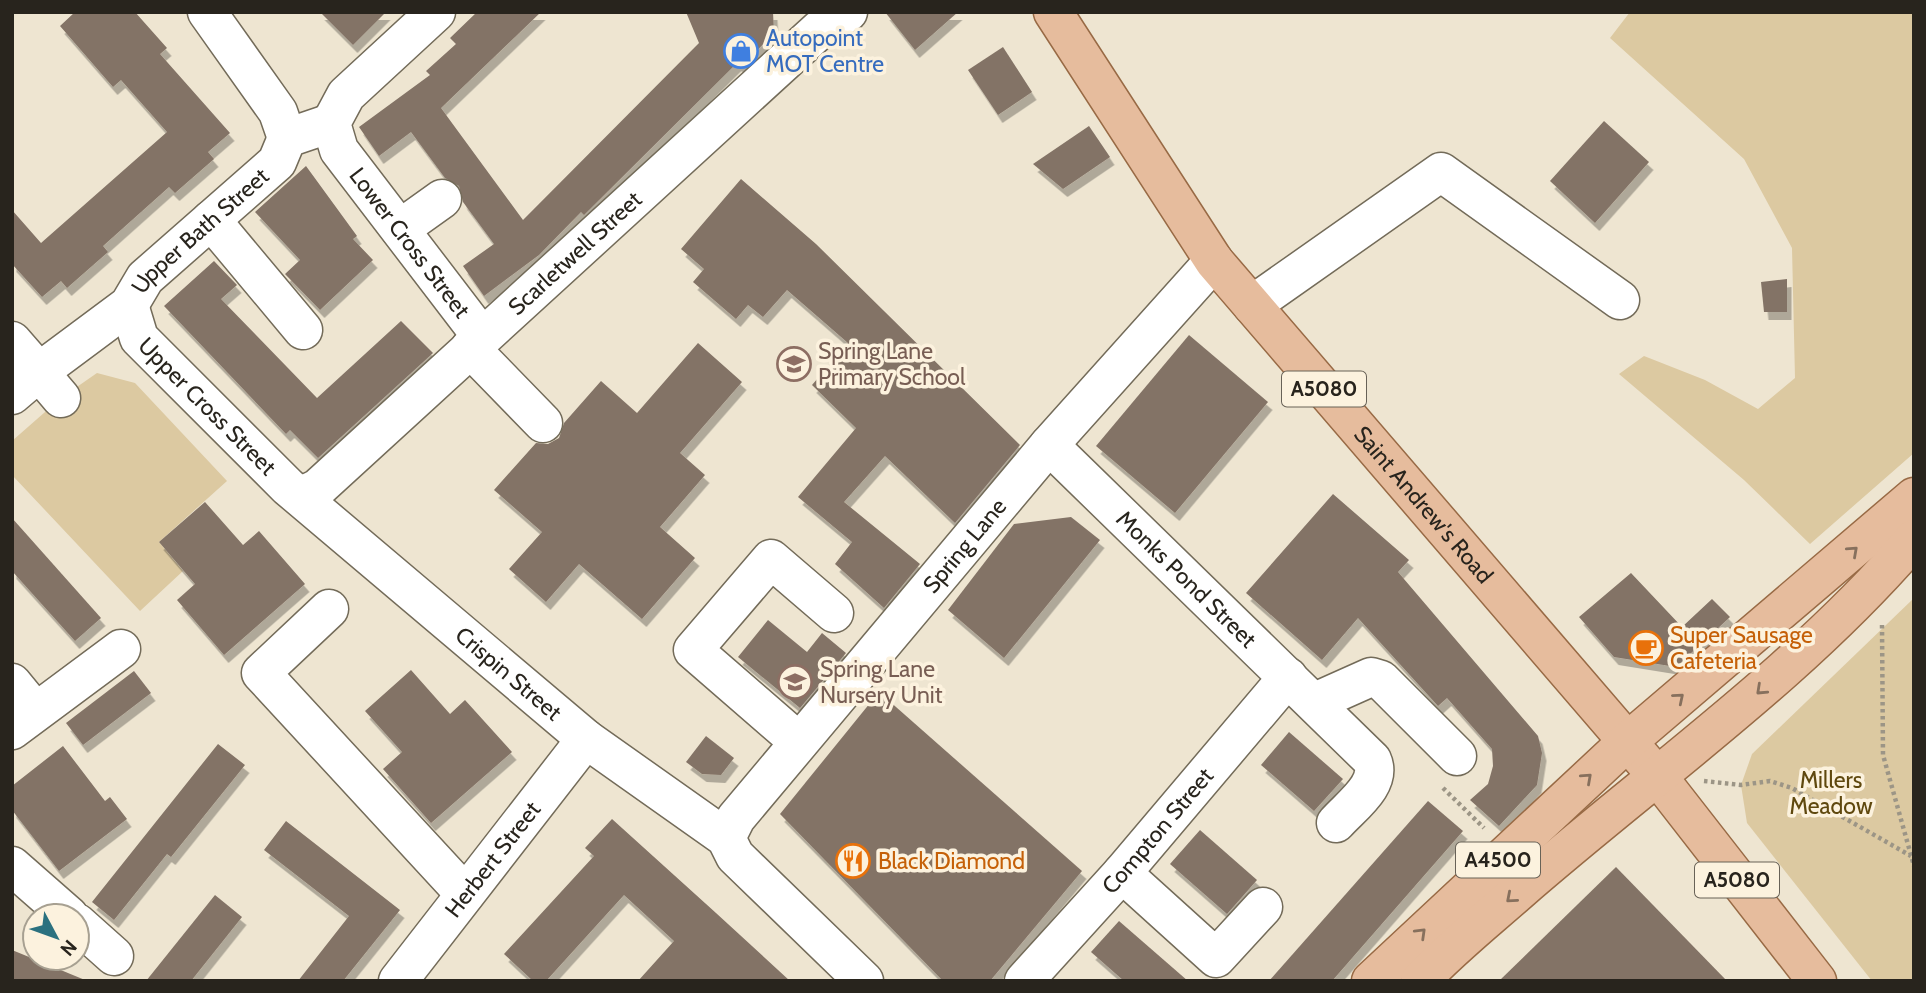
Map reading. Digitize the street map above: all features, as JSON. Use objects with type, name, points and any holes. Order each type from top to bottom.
[{"type":"main road","name":"Saint Andrew's Road","points":[[1053,12],[1214,261],[1658,777],[1817,981]]},
{"type":"main road","name":"A4500","points":[[1371,981],[1627,742],[1914,496]]},
{"type":"main road","name":"A4500","points":[[1420,981],[1595,825],[1729,720],[1877,582],[1914,539]]},
{"type":"street","points":[[207,12],[278,112],[288,138],[335,137],[346,95],[436,12]]},
{"type":"street","name":"Scarletwell Street","points":[[302,496],[318,488],[476,343],[822,18]]},
{"type":"street","name":"Lower Cross Street","points":[[335,137],[476,343],[543,423]]},
{"type":"street","name":"Upper Bath Street","points":[[38,388],[129,305],[145,278],[277,162],[288,138]]},
{"type":"street","points":[[1252,305],[1441,172],[1620,300]]},
{"type":"street","points":[[400,229],[442,199]]},
{"type":"street","points":[[211,220],[303,330]]},
{"type":"street","name":"Spring Lane","points":[[726,838],[736,818],[1049,445],[1214,261]]},
{"type":"street","name":"Upper Cross Street","points":[[129,305],[139,338],[288,487],[302,496]]},
{"type":"street","points":[[12,341],[38,388]]},
{"type":"street","name":"Monks Pond Street","points":[[1049,445],[1373,760],[1377,770],[1374,780],[1336,823]]},
{"type":"street","name":"Crispin Street","points":[[302,496],[586,739],[726,838],[735,856],[863,980]]},
{"type":"street","points":[[799,742],[693,650],[771,559],[834,614]]},
{"type":"street","points":[[329,608],[261,673],[466,894]]},
{"type":"street","points":[[20,708],[121,649]]},
{"type":"street","points":[[1310,697],[1371,677],[1381,680],[1457,756]]},
{"type":"street","name":"Compton Street","points":[[1024,981],[1122,873],[1310,697]]},
{"type":"street","name":"Herbert Street","points":[[398,981],[586,739]]},
{"type":"street","points":[[12,866],[53,902]]},
{"type":"street","points":[[1122,873],[1206,969],[1263,907]]},
{"type":"street","points":[[91,935],[114,956]]},
{"type":"path","points":[[1877,582],[1882,629],[1883,755],[1914,866]]},
{"type":"path","points":[[1658,777],[1741,785],[1770,781],[1792,789],[1912,857]]},
{"type":"green space","points":[[1630,12],[1914,12],[1914,453],[1810,544],[1744,480],[1619,374],[1644,356],[1705,380],[1758,409],[1795,378],[1792,248],[1744,159],[1610,38]]},
{"type":"green space","points":[[97,373],[135,383],[227,481],[159,542],[183,571],[140,611],[12,475],[12,441],[61,398]]},
{"type":"green space","name":"Millers Meadow","points":[[1914,598],[1914,981],[1872,981],[1747,823],[1741,785],[1752,754]]},
{"type":"building","points":[[75,12],[135,12],[167,48],[160,54],[230,133],[208,152],[214,159],[175,193],[169,187],[103,246],[108,252],[67,288],[61,281],[42,297],[12,264],[12,210],[41,243],[167,132],[121,80],[113,87],[60,26]]},
{"type":"building","points":[[320,12],[386,12],[353,45]]},
{"type":"building","points":[[477,12],[541,12],[441,108],[523,220],[699,43],[686,12],[773,12],[774,33],[741,67],[737,63],[584,215],[581,212],[539,255],[484,296],[463,266],[494,244],[463,202],[459,186],[445,178],[411,132],[379,156],[359,127],[430,75],[426,71],[456,44],[450,38]]},
{"type":"building","points":[[885,12],[958,12],[915,50]]},
{"type":"building","points":[[1003,47],[1032,92],[998,115],[968,70]]},
{"type":"building","points":[[1604,121],[1649,162],[1595,223],[1550,181]]},
{"type":"building","points":[[1089,126],[1110,157],[1063,189],[1033,164]]},
{"type":"building","points":[[306,166],[357,236],[353,239],[373,260],[320,310],[285,274],[300,260],[255,212]]},
{"type":"building","points":[[741,179],[816,244],[1020,445],[955,523],[885,456],[844,502],[920,564],[884,608],[835,564],[852,542],[798,497],[856,428],[812,385],[848,343],[787,290],[763,317],[748,305],[736,319],[693,282],[704,269],[681,249]]},
{"type":"building","points":[[214,261],[237,285],[221,299],[317,398],[401,321],[433,353],[318,458],[290,430],[286,434],[164,306]]},
{"type":"building","points":[[1787,279],[1787,312],[1764,312],[1761,282]]},
{"type":"building","points":[[1189,335],[1268,402],[1175,513],[1096,446]]},
{"type":"building","points":[[698,343],[742,382],[680,453],[705,475],[660,527],[695,558],[642,619],[579,564],[546,602],[509,569],[542,532],[494,490],[536,443],[548,444],[559,438],[564,423],[601,381],[637,413]]},
{"type":"building","points":[[1333,494],[1409,560],[1398,572],[1538,736],[1542,753],[1537,785],[1499,826],[1470,800],[1488,784],[1493,766],[1492,749],[1447,698],[1438,706],[1358,618],[1322,660],[1246,593]]},
{"type":"building","points":[[205,502],[243,545],[259,531],[305,584],[224,655],[177,600],[195,584],[159,542]]},
{"type":"building","points":[[1071,517],[1100,540],[1004,658],[948,610],[1014,524]]},
{"type":"building","points":[[12,518],[101,618],[75,641],[12,571]]},
{"type":"building","points":[[1631,573],[1682,627],[1712,599],[1730,617],[1676,667],[1614,657],[1579,617]]},
{"type":"building","name":"Spring Lane Nursery Unit","points":[[768,620],[807,652],[822,633],[846,653],[800,708],[738,657]]},
{"type":"building","points":[[411,670],[450,714],[465,700],[512,752],[431,823],[383,769],[402,752],[365,711]]},
{"type":"building","points":[[134,671],[151,693],[83,745],[66,723]]},
{"type":"building","points":[[879,692],[1082,871],[990,981],[943,981],[780,814]]},
{"type":"building","points":[[1289,732],[1343,779],[1314,811],[1261,765]]},
{"type":"building","points":[[706,736],[734,758],[721,775],[702,774],[686,762]]},
{"type":"building","points":[[218,744],[245,765],[171,857],[167,854],[114,920],[92,902]]},
{"type":"building","points":[[63,746],[105,801],[110,797],[127,819],[59,871],[12,810],[12,786]]},
{"type":"building","points":[[1428,801],[1463,831],[1332,981],[1269,981]]},
{"type":"building","points":[[612,819],[790,981],[638,981],[674,941],[624,895],[546,981],[533,981],[504,954],[594,856],[585,848]]},
{"type":"building","points":[[286,821],[400,910],[343,981],[298,981],[349,916],[264,850]]},
{"type":"building","points":[[1200,830],[1257,880],[1227,914],[1170,864]]},
{"type":"building","points":[[1616,867],[1727,981],[1499,981]]},
{"type":"building","points":[[215,895],[242,917],[191,981],[146,981]]},
{"type":"building","points":[[1119,921],[1188,981],[1124,981],[1091,952]]},
{"type":"building","points":[[12,950],[21,954],[21,972],[66,972],[85,980],[85,981],[12,981]]},
{"type":"place","name":"Autopoint MOT Centre","points":[[741,51]]},
{"type":"place","name":"Spring Lane Primary School","points":[[794,364]]},
{"type":"place","name":"Super Sausage Cafeteria","points":[[1646,648]]},
{"type":"place","name":"Spring Lane Nursery Unit","points":[[795,682]]},
{"type":"place","name":"Black Diamond","points":[[853,861]]}]
